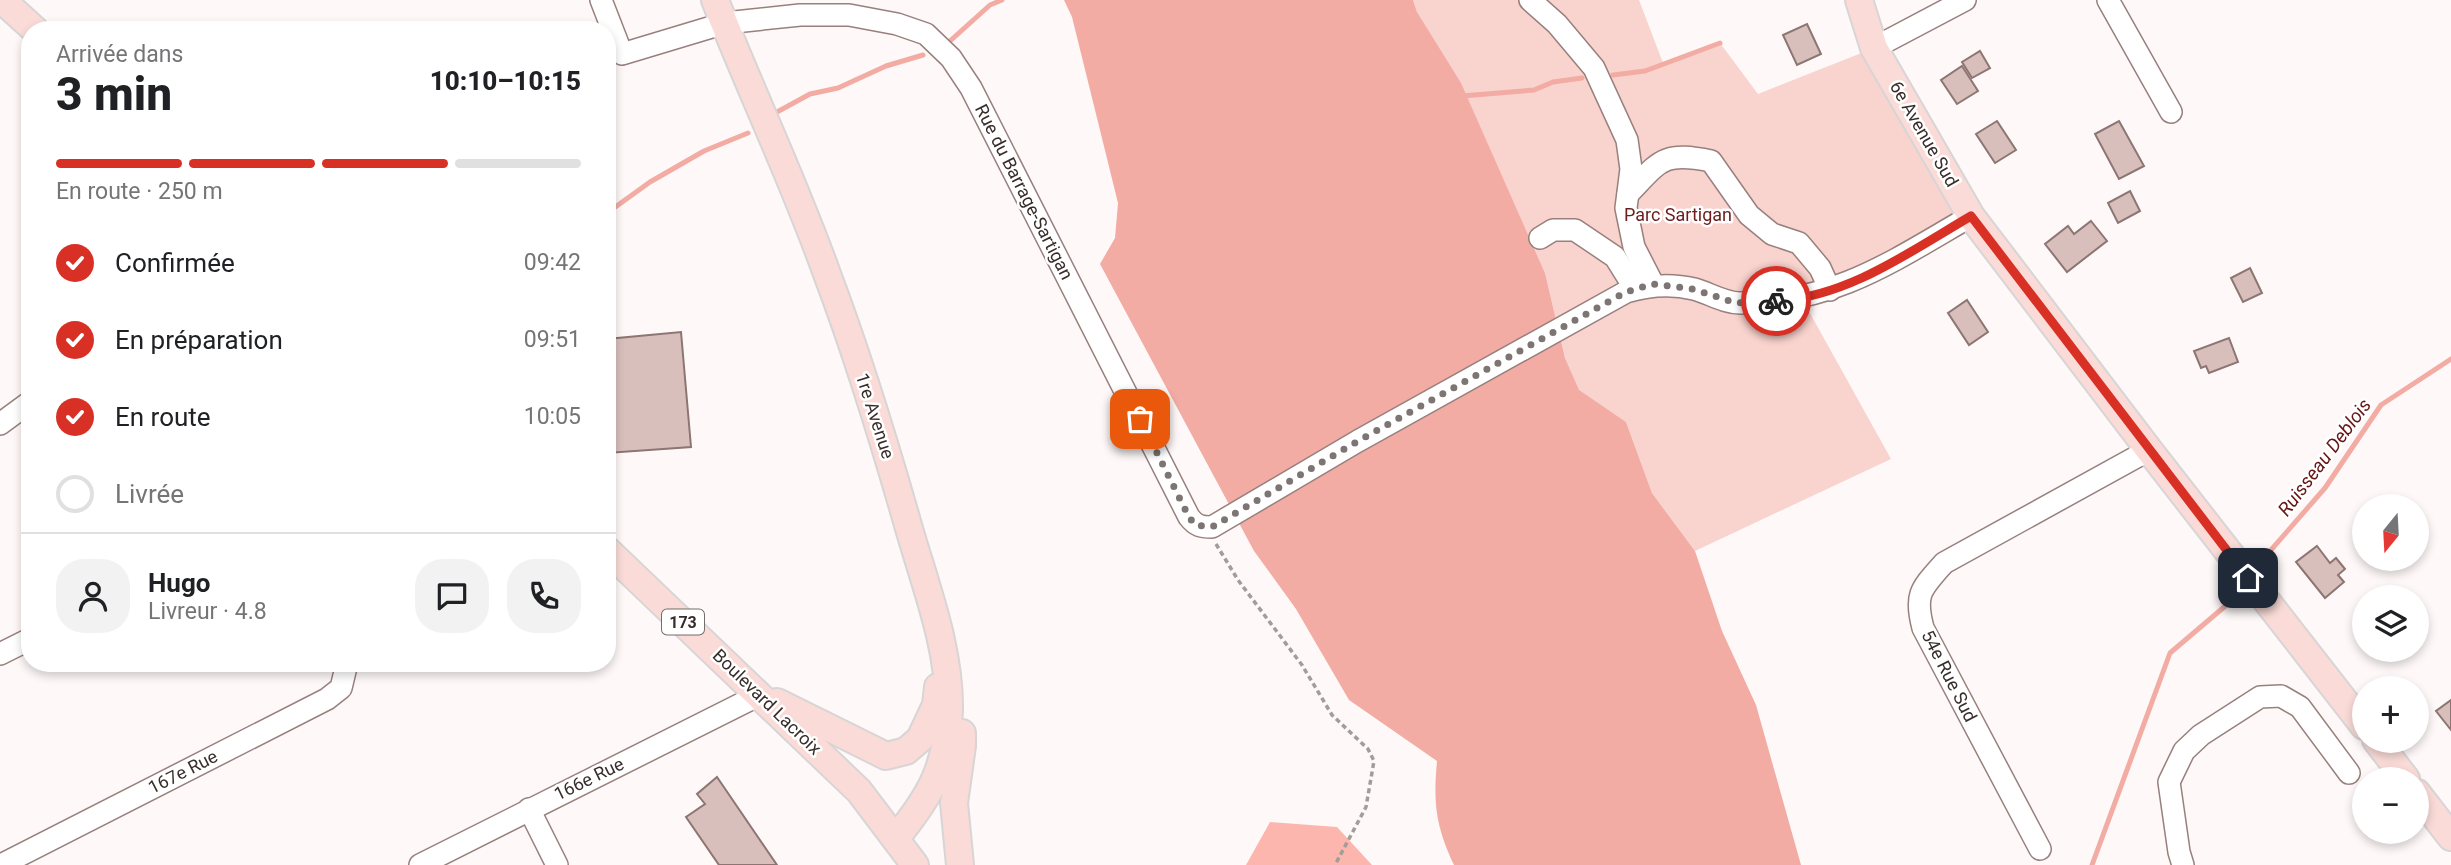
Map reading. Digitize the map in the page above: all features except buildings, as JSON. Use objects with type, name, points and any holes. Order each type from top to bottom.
[{"type":"main road","points":[[2,0],[25,21]]},
{"type":"main road","name":"6e Avenue Sud","points":[[1859,0],[1874,48],[1971,216],[2352,711]]},
{"type":"main road","name":"1re Avenue","points":[[720,12],[828,274],[885,444],[943,647],[949,709],[943,757],[935,785],[896,838]]},
{"type":"main road","name":"Boulevard Lacroix","points":[[616,559],[859,791],[915,865]]},
{"type":"main road","points":[[760,695],[886,756],[906,751],[920,739],[936,705],[943,647]]},
{"type":"main road","points":[[943,647],[960,692],[962,746],[954,803],[960,865]]},
{"type":"main road","points":[[2385,753],[2396,767]]},
{"type":"main road","points":[[2429,809],[2451,837]]},
{"type":"street","name":"Rue du Barrage-Sartigan","points":[[601,0],[609,21]]},
{"type":"street","points":[[1530,0],[1557,24],[1594,68],[1627,140],[1631,169],[1626,208],[1638,288]]},
{"type":"street","points":[[1874,48],[1965,0]]},
{"type":"street","points":[[2108,0],[2171,112]]},
{"type":"street","name":"Rue du Barrage-Sartigan","points":[[616,39],[622,54],[720,12],[849,15],[897,24],[926,34],[951,58],[971,88],[1189,517],[1195,525],[1209,527]]},
{"type":"street","points":[[1628,194],[1658,163],[1681,155],[1711,161],[1749,215],[1772,234],[1799,243],[1820,268],[1830,290]]},
{"type":"street","points":[[1209,527],[1358,441],[1638,288],[1693,289],[1736,303],[1786,301],[1830,290],[1875,272],[1971,216]]},
{"type":"street","points":[[1540,238],[1553,230],[1575,230],[1615,257],[1638,288]]},
{"type":"street","points":[[0,424],[21,409]]},
{"type":"street","name":"54e Rue Sud","points":[[2040,849],[1923,628],[1917,605],[1926,583],[1944,563],[2149,450]]},
{"type":"street","points":[[0,654],[21,644]]},
{"type":"street","name":"167e Rue","points":[[1,865],[327,699],[341,688],[345,672]]},
{"type":"street","name":"166e Rue","points":[[420,865],[760,695]]},
{"type":"street","points":[[2183,865],[2169,782],[2184,751],[2201,735],[2260,696],[2281,696],[2300,707],[2349,773]]},
{"type":"street","points":[[530,809],[557,865]]},
{"type":"path","points":[[1209,527],[1238,580],[1302,665],[1332,715],[1368,749],[1374,761],[1366,807],[1335,865]]},
{"type":"green space","name":"Parc Sartigan","points":[[1413,0],[1639,0],[1663,63],[1720,43],[1758,94],[1874,48],[1971,216],[1801,297],[1891,459],[1695,551],[1652,493],[1626,422],[1579,391],[1565,358],[1545,273],[1466,95],[1417,12]]},
{"type":"shaded area","points":[[1064,0],[1413,0],[1417,12],[1461,83],[1545,273],[1565,358],[1579,390],[1626,422],[1652,493],[1695,551],[1722,631],[1756,705],[1801,865],[1454,865],[1437,814],[1437,761],[1349,700],[1296,609],[1254,551],[1100,264],[1115,238],[1118,203],[1072,17]]},
{"type":"shaded area","points":[[1270,822],[1337,827],[1372,865],[1246,865]]},
{"type":"waterway","points":[[950,41],[990,5],[1002,0]]},
{"type":"waterway","points":[[1613,75],[1645,71],[1720,43]]},
{"type":"waterway","points":[[777,112],[810,94],[838,88],[886,66],[923,55]]},
{"type":"waterway","points":[[1462,96],[1534,90],[1553,82],[1582,78]]},
{"type":"waterway","points":[[616,207],[650,182],[704,151],[748,133]]},
{"type":"waterway","name":"Ruisseau Deblois","points":[[2264,558],[2325,488],[2381,405],[2451,359]]},
{"type":"waterway","points":[[2092,865],[2170,653],[2230,602]]},
{"type":"way so far","points":[[1140,419],[1189,517],[1195,525],[1212,527],[1358,441],[1626,292],[1653,284],[1693,289],[1736,303],[1776,301]]},
{"type":"route","points":[[1776,301],[1838,288],[1875,272],[1971,216],[2248,578]]}]
